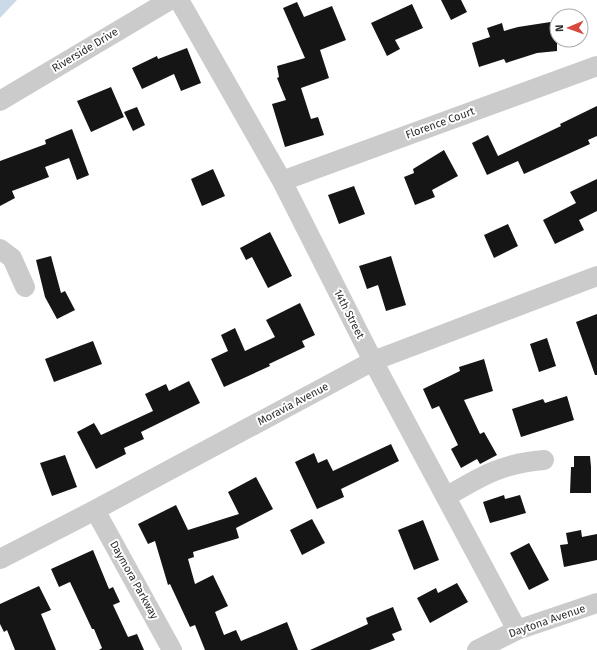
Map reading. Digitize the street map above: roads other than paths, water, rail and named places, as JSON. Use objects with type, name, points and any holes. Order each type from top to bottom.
[{"type":"street","name":"Riverside Drive","points":[[0,101],[170,0]]},
{"type":"street","name":"14th Street","points":[[179,0],[282,181],[373,361],[517,630]]},
{"type":"street","name":"Florence Court","points":[[282,181],[597,66]]},
{"type":"street","points":[[0,248],[12,258],[25,287]]},
{"type":"street","name":"Moravia Avenue","points":[[0,558],[95,510],[373,361],[597,276]]},
{"type":"street","points":[[446,496],[479,477],[499,469],[525,462],[544,460]]},
{"type":"street","name":"Daymora Parkway","points":[[95,510],[172,650]]},
{"type":"street","name":"Daytona Avenue","points":[[477,650],[517,630],[597,603]]},
{"type":"water","points":[[0,0],[17,0],[0,18]]}]
